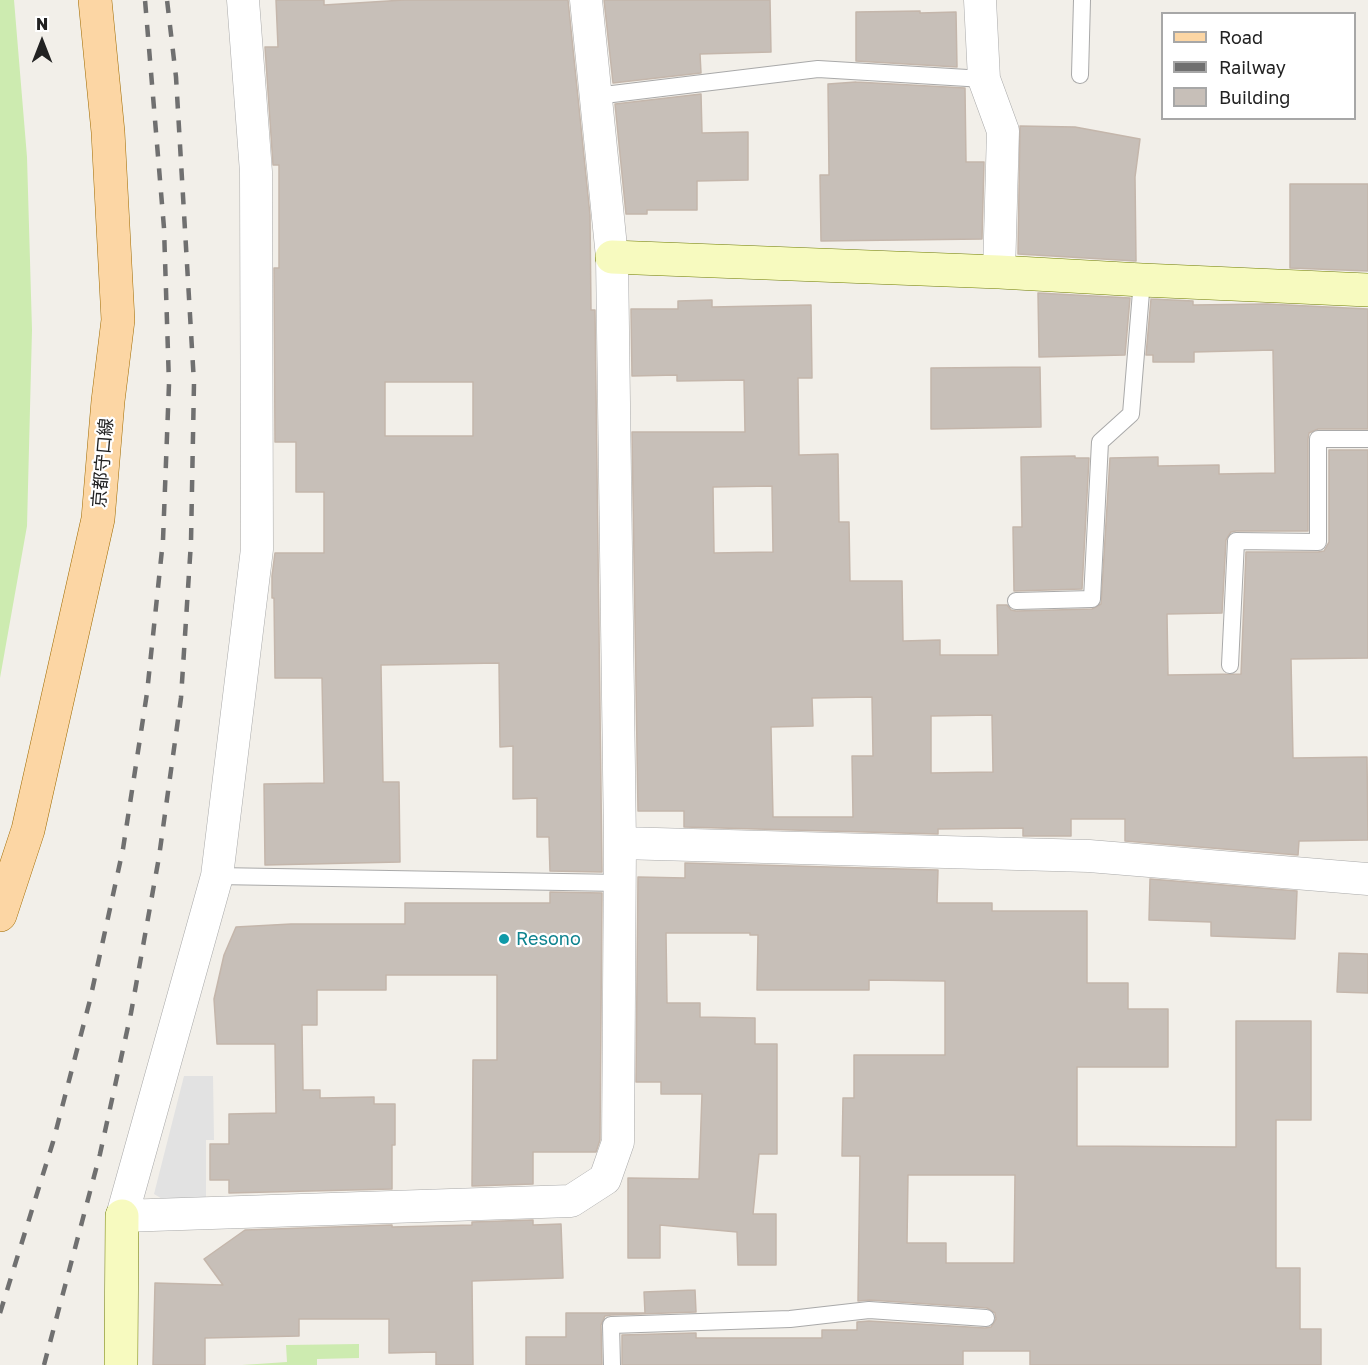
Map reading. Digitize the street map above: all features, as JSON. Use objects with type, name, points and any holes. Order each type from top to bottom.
[{"type":"main road","name":"京都守口線","points":[[0,915],[28,830],[98,519],[108,401],[118,320],[108,132],[95,0]]},
{"type":"street","points":[[121,1365],[122,1216],[217,876],[257,549],[256,172],[243,0]]},
{"type":"street","points":[[122,1216],[570,1201],[605,1179],[618,1142],[620,883],[612,257],[586,0]]},
{"type":"street","points":[[980,0],[984,79],[1003,131],[999,272]]},
{"type":"street","points":[[612,257],[999,272],[1368,290]]},
{"type":"street","points":[[620,843],[1089,856],[1368,879]]},
{"type":"lane","points":[[1080,75],[1082,0]]},
{"type":"lane","points":[[596,96],[818,69],[984,79]]},
{"type":"lane","points":[[1016,601],[1092,598],[1100,442],[1131,414],[1142,280]]},
{"type":"lane","points":[[1230,665],[1236,541],[1318,542],[1318,439],[1368,439]]},
{"type":"lane","points":[[217,876],[620,883]]},
{"type":"lane","points":[[612,1365],[610,1325],[790,1319],[869,1310],[986,1318]]},
{"type":"green space","points":[[0,0],[14,0],[27,157],[32,330],[27,526],[0,678]]},
{"type":"green space","points":[[359,1344],[359,1358],[317,1359],[317,1365],[242,1365],[287,1362],[286,1345]]},
{"type":"shaded area","points":[[184,1076],[213,1076],[214,1140],[206,1140],[206,1200],[164,1200],[154,1194]]},
{"type":"building","points":[[276,0],[324,0],[324,5],[404,0],[568,0],[590,215],[591,310],[595,310],[602,872],[550,871],[549,837],[537,837],[537,798],[513,799],[513,746],[500,747],[499,663],[381,665],[383,782],[399,782],[400,862],[265,865],[264,784],[324,783],[322,678],[275,678],[272,576],[275,553],[324,553],[324,492],[296,492],[296,442],[275,442],[274,268],[279,268],[279,165],[273,165],[265,47],[278,47]],"holes":[[[385,382],[473,382],[473,436],[385,436]]]},
{"type":"building","points":[[604,0],[770,0],[771,52],[700,54],[701,73],[613,83]]},
{"type":"building","points":[[920,11],[920,13],[956,12],[957,67],[856,61],[856,12]]},
{"type":"building","points":[[856,82],[965,88],[966,162],[984,162],[982,239],[821,241],[820,175],[829,175],[828,84]]},
{"type":"building","points":[[701,94],[702,133],[748,132],[748,180],[697,181],[697,210],[647,210],[647,214],[626,214],[615,104]]},
{"type":"building","points":[[1020,126],[1075,127],[1140,139],[1135,177],[1136,261],[1018,254]]},
{"type":"building","points":[[1290,184],[1368,184],[1368,271],[1290,268]]},
{"type":"building","points":[[1038,293],[1130,298],[1125,355],[1039,357]]},
{"type":"building","points":[[1151,299],[1193,301],[1193,305],[1267,304],[1368,309],[1368,429],[1318,429],[1309,433],[1308,531],[1231,532],[1226,540],[1222,613],[1167,614],[1168,675],[1241,674],[1246,552],[1324,551],[1329,542],[1329,450],[1368,450],[1368,658],[1291,659],[1293,758],[1367,757],[1368,840],[1299,841],[1298,855],[1125,841],[1125,819],[1071,819],[1071,836],[1023,836],[1023,828],[938,829],[938,834],[684,827],[684,811],[638,811],[632,432],[745,432],[744,380],[677,381],[677,375],[632,376],[631,309],[678,309],[678,301],[712,300],[712,307],[811,305],[812,378],[798,378],[799,455],[838,454],[839,522],[849,522],[850,581],[902,581],[903,641],[940,640],[940,655],[998,655],[997,605],[1007,605],[1011,610],[1016,611],[1092,609],[1101,604],[1110,458],[1158,457],[1158,466],[1219,465],[1219,474],[1275,473],[1273,350],[1194,352],[1194,362],[1153,362],[1153,355],[1146,355]],"holes":[[[772,486],[773,552],[714,553],[713,487]],[[872,697],[873,756],[852,756],[853,817],[773,817],[771,727],[813,726],[812,698]],[[992,715],[993,772],[931,773],[931,716]]]},
{"type":"building","points":[[1040,367],[1041,427],[931,429],[931,368]]},
{"type":"building","points":[[1075,456],[1075,458],[1089,458],[1082,589],[1014,591],[1013,527],[1022,527],[1021,457]]},
{"type":"building","points":[[685,863],[938,870],[937,903],[992,903],[992,911],[1087,911],[1087,983],[1128,983],[1128,1009],[1168,1009],[1168,1067],[1077,1067],[1077,1146],[1236,1147],[1236,1021],[1311,1021],[1311,1120],[1276,1120],[1276,1268],[1300,1268],[1300,1329],[1321,1329],[1321,1365],[1030,1365],[1030,1351],[963,1351],[963,1365],[622,1365],[622,1335],[696,1333],[696,1338],[822,1338],[822,1330],[857,1330],[857,1322],[985,1328],[991,1327],[996,1319],[995,1313],[987,1308],[858,1301],[860,1156],[842,1156],[843,1098],[854,1098],[854,1055],[945,1055],[945,981],[869,980],[869,990],[757,990],[758,935],[750,935],[750,933],[666,933],[667,1003],[700,1003],[700,1017],[755,1018],[755,1044],[777,1044],[777,1154],[759,1154],[753,1214],[776,1214],[776,1265],[738,1265],[737,1232],[660,1225],[660,1258],[628,1258],[628,1178],[699,1179],[702,1094],[661,1094],[661,1082],[636,1082],[638,877],[685,878]],"holes":[[[908,1175],[1015,1175],[1014,1263],[946,1263],[946,1243],[907,1243]]]},
{"type":"building","points":[[1150,879],[1297,891],[1295,939],[1211,936],[1211,922],[1149,920]]},
{"type":"building","points":[[550,892],[602,893],[600,1140],[596,1152],[533,1152],[533,1184],[472,1186],[473,1060],[497,1060],[497,975],[386,975],[386,990],[317,990],[317,1025],[302,1025],[303,1090],[320,1090],[320,1098],[374,1097],[374,1104],[395,1104],[392,1189],[229,1193],[229,1180],[210,1180],[210,1144],[229,1144],[229,1114],[276,1113],[275,1044],[217,1044],[214,999],[224,955],[236,927],[291,924],[405,924],[405,903],[550,903]]},
{"type":"building","points":[[1339,953],[1368,954],[1368,993],[1337,992]]},
{"type":"building","points":[[533,1220],[533,1225],[561,1224],[563,1278],[472,1281],[473,1365],[436,1365],[436,1352],[389,1353],[389,1319],[299,1319],[299,1336],[205,1338],[205,1365],[153,1365],[155,1283],[223,1285],[204,1259],[245,1230],[472,1225],[472,1222]]},
{"type":"building","points":[[695,1290],[696,1312],[605,1316],[601,1325],[602,1365],[526,1365],[526,1337],[566,1337],[566,1313],[645,1313],[644,1292]]},
{"type":"railway","points":[[0,1313],[53,1142],[90,1000],[123,849],[147,693],[163,540],[169,384],[164,228],[145,0]]},
{"type":"railway","points":[[44,1365],[100,1154],[131,1013],[159,857],[181,698],[191,542],[194,383],[176,77],[167,0]]},
{"type":"place","name":"Resono","points":[[504,939]]}]
